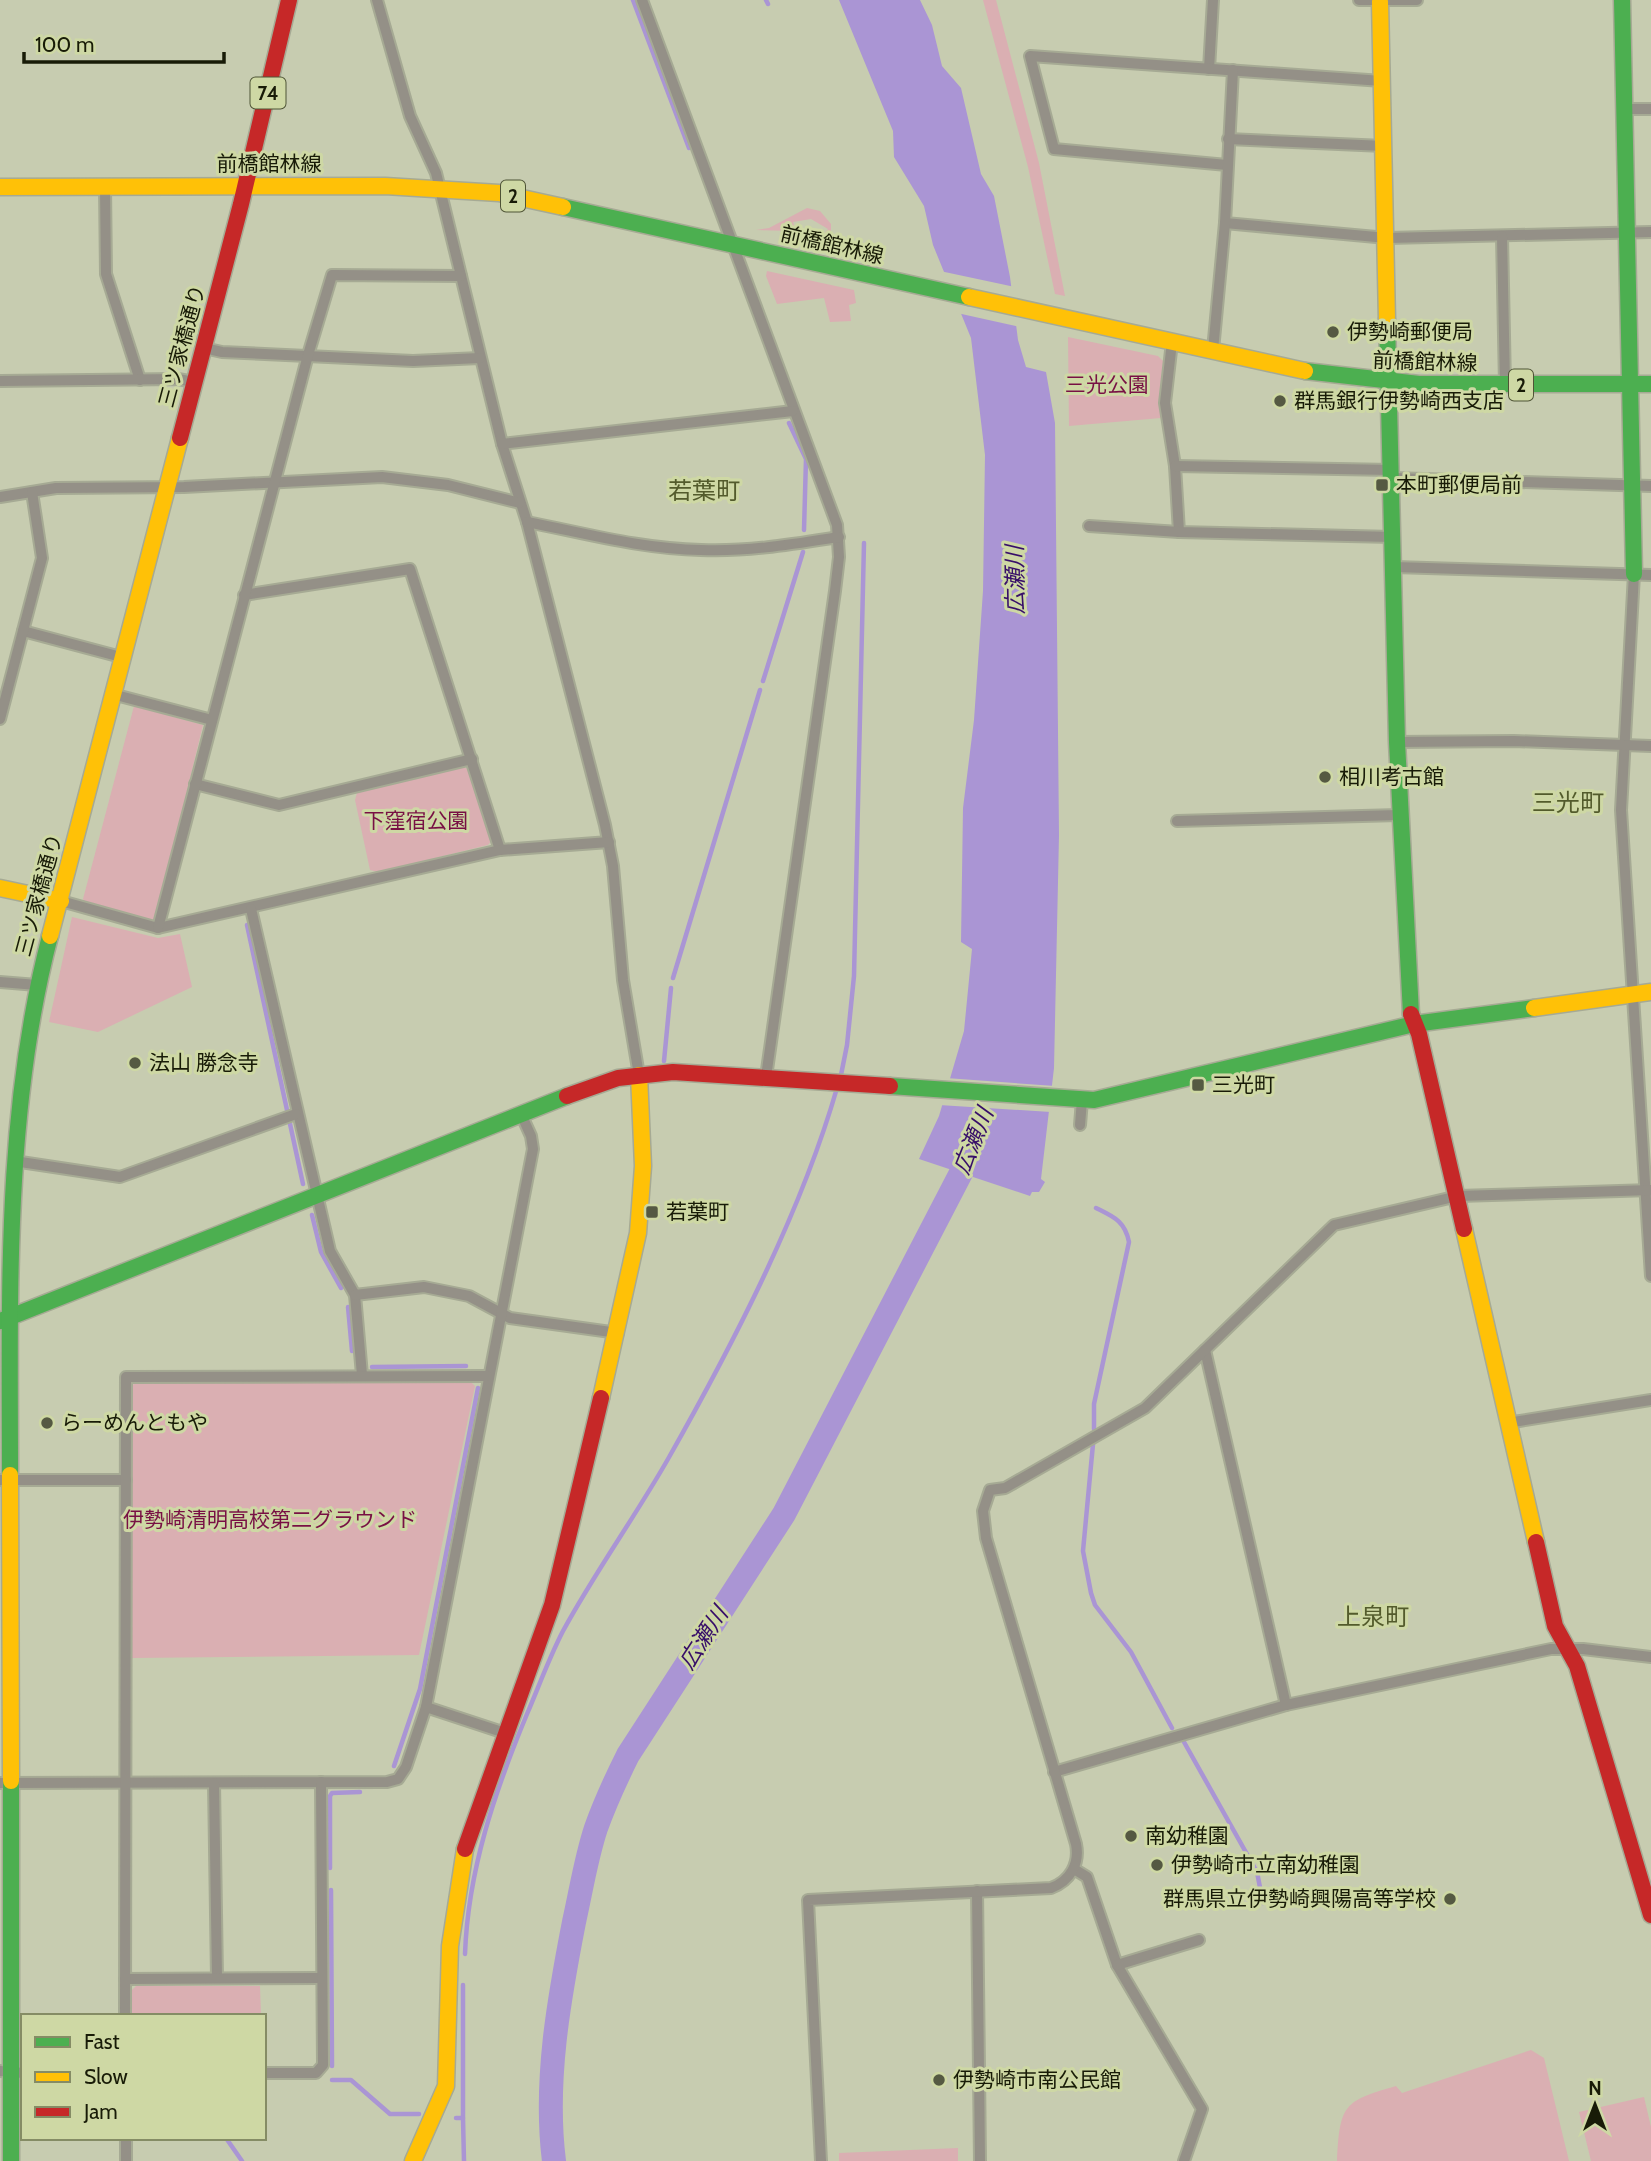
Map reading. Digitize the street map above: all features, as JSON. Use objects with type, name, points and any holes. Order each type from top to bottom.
[{"type":"street","name":"三ツ家橋通り","points":[[10,2161],[11,2072],[5,1783],[7,1161],[37,985],[246,185],[289,0]]},
{"type":"street","points":[[377,0],[410,116],[434,166],[502,444],[527,522],[609,842],[630,1027],[639,1075],[643,1140],[641,1223],[618,1333],[552,1605],[473,1819],[457,1889],[450,1946],[446,2085],[413,2161]]},
{"type":"street","points":[[642,0],[735,244],[839,537],[835,590],[766,1077]]},
{"type":"street","points":[[1209,69],[1213,0]]},
{"type":"street","points":[[1359,0],[1417,0]]},
{"type":"street","points":[[1622,0],[1634,574],[1620,810],[1651,1276]]},
{"type":"street","points":[[1380,2],[1399,815],[1409,1010],[1458,1196],[1507,1423],[1555,1626],[1577,1666],[1651,1915]]},
{"type":"street","points":[[1227,165],[1054,149],[1030,56],[1382,81]]},
{"type":"street","points":[[1213,350],[1225,223],[1233,70]]},
{"type":"street","points":[[1625,109],[1651,109]]},
{"type":"street","points":[[1228,139],[1384,146]]},
{"type":"street","name":"前橋館林線","points":[[0,187],[246,185],[439,188],[523,198],[1324,375],[1391,383],[1651,384]]},
{"type":"street","points":[[105,186],[106,274],[140,380]]},
{"type":"street","points":[[1225,223],[1387,238],[1651,232]]},
{"type":"street","points":[[1502,236],[1505,385]]},
{"type":"street","points":[[158,928],[244,595],[332,275],[461,276]]},
{"type":"street","points":[[1172,342],[1165,403],[1175,466],[1180,532]]},
{"type":"street","points":[[204,348],[222,352],[433,362],[480,358]]},
{"type":"street","points":[[0,381],[194,382]]},
{"type":"street","points":[[502,444],[793,411]]},
{"type":"street","points":[[1175,466],[1651,486]]},
{"type":"street","points":[[0,497],[56,488],[166,488],[409,478],[520,503]]},
{"type":"street","points":[[0,719],[43,550],[32,492]]},
{"type":"street","points":[[527,522],[649,545],[700,550],[755,548],[839,537]]},
{"type":"street","points":[[1089,526],[1180,532],[1394,537]]},
{"type":"street","points":[[1394,568],[1651,575]]},
{"type":"street","points":[[244,595],[410,569],[500,850]]},
{"type":"street","points":[[23,631],[121,657]]},
{"type":"street","points":[[112,694],[212,720]]},
{"type":"street","points":[[1397,742],[1651,746]]},
{"type":"street","points":[[195,784],[279,805],[472,759]]},
{"type":"street","points":[[1177,821],[1399,815]]},
{"type":"street","points":[[0,888],[61,901],[158,928],[251,909],[500,850],[609,842]]},
{"type":"street","points":[[251,909],[296,1114],[330,1251],[355,1295],[362,1375]]},
{"type":"street","points":[[0,982],[37,985]]},
{"type":"street","points":[[5,1320],[599,1083],[639,1075],[673,1072],[1077,1100],[1105,1099],[1414,1024],[1651,992]]},
{"type":"street","points":[[1077,1100],[1080,1125]]},
{"type":"street","points":[[7,1161],[120,1177],[296,1114]]},
{"type":"street","points":[[5,1783],[321,1782],[398,1779],[406,1767],[426,1707],[533,1149],[531,1136],[521,1114]]},
{"type":"street","points":[[821,2161],[808,1900],[1051,1888],[1067,1879],[1074,1869],[1078,1853],[986,1538],[985,1503],[990,1489],[1005,1488],[1145,1408],[1335,1225],[1458,1196],[1647,1190]]},
{"type":"street","points":[[355,1295],[424,1287],[469,1296],[501,1314],[618,1333]]},
{"type":"street","points":[[1205,1350],[1286,1705]]},
{"type":"street","points":[[125,2014],[126,1377],[488,1376]]},
{"type":"street","points":[[1507,1423],[1651,1400]]},
{"type":"street","points":[[5,1480],[125,1479]]},
{"type":"street","points":[[1054,1772],[1286,1705],[1567,1647],[1651,1657]]},
{"type":"street","points":[[426,1707],[505,1733]]},
{"type":"street","points":[[266,2073],[321,2071],[321,1782]]},
{"type":"street","points":[[215,1783],[217,1978]]},
{"type":"street","points":[[1074,1869],[1087,1877],[1117,1965],[1202,2109],[1184,2161]]},
{"type":"street","points":[[977,1891],[981,2161]]},
{"type":"street","points":[[1117,1965],[1199,1940]]},
{"type":"street","points":[[125,1979],[321,1978]]},
{"type":"street","points":[[126,2140],[126,2161]]},
{"type":"green space","points":[[983,0],[996,0],[1039,163],[1065,296],[1055,294],[1028,167]]},
{"type":"green space","points":[[807,208],[820,211],[831,224],[831,232],[825,238],[822,236],[828,229],[811,219],[793,222],[796,231],[756,230],[769,228]]},
{"type":"green space","points":[[767,271],[854,290],[856,303],[849,305],[851,321],[830,322],[824,298],[777,304],[766,276]]},
{"type":"green space","name":"三光公園","points":[[1068,337],[1158,356],[1163,361],[1159,396],[1161,418],[1069,426]]},
{"type":"green space","points":[[134,706],[203,725],[156,918],[152,921],[85,902],[83,899]]},
{"type":"green space","name":"下窪宿公園","points":[[463,767],[470,770],[492,840],[488,845],[378,872],[370,870],[355,800],[357,793]]},
{"type":"green space","points":[[72,917],[158,938],[180,934],[192,987],[98,1032],[49,1022]]},
{"type":"green space","name":"伊勢崎清明高校第二グラウンド","points":[[136,1382],[471,1382],[475,1386],[419,1655],[132,1658],[132,1386]]},
{"type":"green space","points":[[136,1986],[260,1986],[261,2014],[132,2014],[132,1990]]},
{"type":"green space","points":[[1531,2050],[1544,2058],[1569,2161],[1337,2161],[1343,2117],[1348,2108],[1365,2096],[1396,2086],[1402,2093]]},
{"type":"green space","points":[[1644,2097],[1651,2127],[1651,2161],[1591,2161],[1579,2112]]},
{"type":"green space","points":[[958,2148],[958,2161],[839,2161],[839,2153]]},
{"type":"water","points":[[839,0],[920,0],[932,25],[942,66],[961,88],[981,174],[994,196],[1010,277],[1018,340],[1026,367],[1046,372],[1055,423],[1059,835],[1054,1068],[1041,1179],[1045,1182],[1039,1192],[1032,1192],[1030,1196],[919,1159],[939,1116],[964,1031],[972,949],[961,942],[963,808],[974,720],[983,591],[985,455],[971,338],[933,245],[924,206],[894,157],[893,131]]},
{"type":"pier","points":[[940,271],[1015,287],[1020,327],[957,313]]},
{"type":"pier","points":[[946,1078],[1055,1086],[1051,1112],[939,1105]]},
{"type":"waterway","points":[[633,0],[689,148]]},
{"type":"waterway","points":[[766,0],[768,4]]},
{"type":"waterway","points":[[789,423],[806,459],[804,530]]},
{"type":"waterway","points":[[840,1080],[847,1045],[854,976],[864,543]]},
{"type":"waterway","points":[[763,681],[803,552]]},
{"type":"waterway","points":[[673,978],[760,690]]},
{"type":"waterway","points":[[247,925],[303,1184]]},
{"type":"waterway","points":[[664,1061],[671,988]]},
{"type":"waterway","points":[[465,1954],[471,1892],[485,1831],[504,1772],[549,1662],[575,1609],[668,1459],[740,1325],[785,1231],[837,1088]]},
{"type":"waterway","name":"広瀬川","points":[[554,2161],[551,2101],[558,2011],[586,1863],[607,1800],[628,1755],[784,1514],[976,1144]]},
{"type":"waterway","points":[[1094,1429],[1094,1404],[1129,1242],[1122,1224],[1096,1208]]},
{"type":"waterway","points":[[312,1215],[321,1252],[341,1288]]},
{"type":"waterway","points":[[348,1307],[352,1351]]},
{"type":"waterway","points":[[372,1367],[466,1366]]},
{"type":"waterway","points":[[394,1766],[420,1689],[478,1388]]},
{"type":"waterway","points":[[1093,1444],[1083,1551],[1091,1593],[1095,1605],[1131,1652],[1172,1728]]},
{"type":"waterway","points":[[1184,1742],[1257,1872],[1263,1903]]},
{"type":"waterway","points":[[330,1868],[330,1796],[332,1793],[360,1792]]},
{"type":"waterway","points":[[331,1890],[332,2066]]},
{"type":"waterway","points":[[463,1985],[463,2118]]},
{"type":"waterway","points":[[332,2080],[351,2080],[390,2114],[419,2114]]},
{"type":"waterway","points":[[456,2118],[463,2118],[464,2161]]},
{"type":"waterway","points":[[227,2140],[242,2161]]},
{"type":"traffic: fast","points":[[1622,0],[1634,574]]},
{"type":"traffic: fast","points":[[563,207],[969,297]]},
{"type":"traffic: fast","points":[[1387,320],[1397,742],[1411,1014]]},
{"type":"traffic: fast","points":[[1305,371],[1419,384],[1651,384]]},
{"type":"traffic: fast","points":[[10,1475],[11,1271],[17,1136],[35,1002],[50,936]]},
{"type":"traffic: fast","points":[[890,1086],[1094,1100],[1414,1024],[1534,1008]]},
{"type":"traffic: fast","points":[[0,1321],[567,1096]]},
{"type":"traffic: fast","points":[[11,1781],[11,2161]]},
{"type":"traffic: slow","points":[[1380,2],[1387,320]]},
{"type":"traffic: slow","points":[[0,187],[385,186],[499,193],[563,207]]},
{"type":"traffic: slow","points":[[969,297],[1305,371]]},
{"type":"traffic: slow","points":[[50,936],[180,438]]},
{"type":"traffic: slow","points":[[0,888],[61,901]]},
{"type":"traffic: slow","points":[[1534,1008],[1651,992]]},
{"type":"traffic: slow","points":[[601,1398],[638,1233],[643,1166],[639,1075]]},
{"type":"traffic: slow","points":[[1464,1229],[1536,1542]]},
{"type":"traffic: slow","points":[[10,1475],[11,1781]]},
{"type":"traffic: slow","points":[[413,2161],[446,2086],[450,1946],[465,1849]]},
{"type":"traffic: jam","points":[[180,438],[241,204],[289,0]]},
{"type":"traffic: jam","points":[[1411,1014],[1419,1034],[1464,1229]]},
{"type":"traffic: jam","points":[[567,1096],[618,1078],[673,1072],[890,1086]]},
{"type":"traffic: jam","points":[[465,1849],[552,1605],[601,1398]]},
{"type":"traffic: jam","points":[[1536,1542],[1555,1626],[1577,1666],[1651,1915]]},
{"type":"place","name":"伊勢崎郵便局","points":[[1333,332]]},
{"type":"place","name":"群馬銀行伊勢崎西支店","points":[[1280,401]]},
{"type":"place","name":"本町郵便局前","points":[[1382,485]]},
{"type":"place","name":"相川考古館","points":[[1325,777]]},
{"type":"place","name":"法山 勝念寺","points":[[135,1063]]},
{"type":"place","name":"三光町","points":[[1198,1085]]},
{"type":"place","name":"若葉町","points":[[652,1212]]},
{"type":"place","name":"らーめんともや","points":[[47,1423]]},
{"type":"place","name":"南幼稚園","points":[[1131,1836]]},
{"type":"place","name":"伊勢崎市立南幼稚園","points":[[1157,1865]]},
{"type":"place","name":"群馬県立伊勢崎興陽高等学校","points":[[1450,1899]]},
{"type":"place","name":"伊勢崎市南公民館","points":[[939,2080]]},
{"type":"district","name":"若葉町","points":[[704,491]]},
{"type":"district","name":"三光町","points":[[1568,803]]},
{"type":"district","name":"上泉町","points":[[1373,1617]]}]
